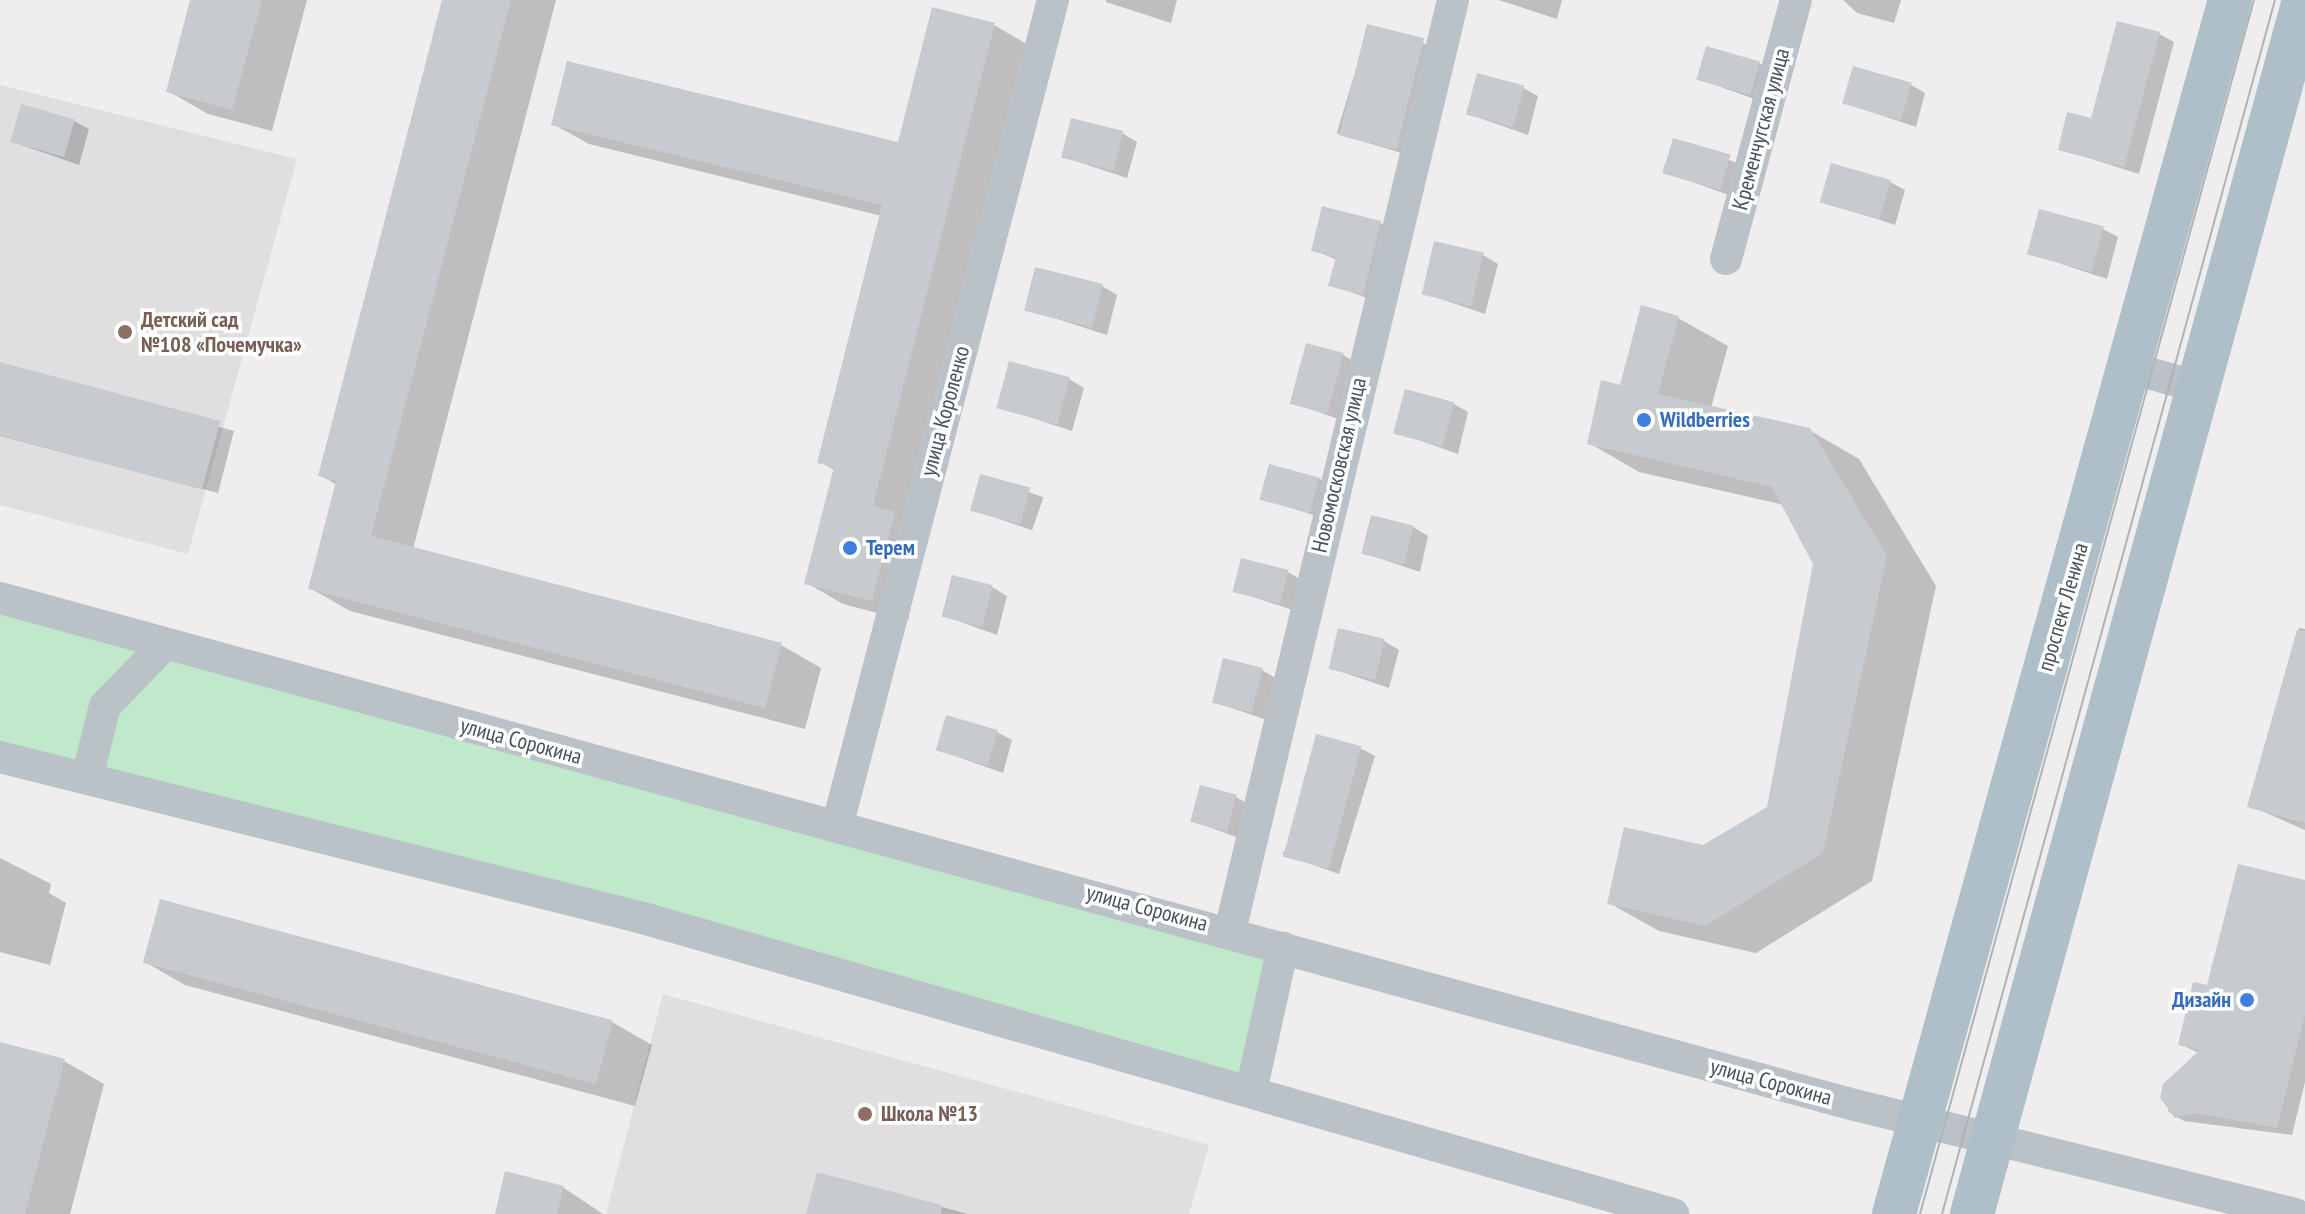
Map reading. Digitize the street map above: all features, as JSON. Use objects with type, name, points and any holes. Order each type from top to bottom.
[{"type":"main road","name":"проспект Ленина","points":[[1894,1214],[2131,368],[2230,0]]},
{"type":"main road","points":[[1972,1214],[2304,0]]},
{"type":"street","name":"улица Короленко","points":[[838,823],[1053,0]]},
{"type":"street","name":"Новомосковская улица","points":[[1230,931],[1453,0]]},
{"type":"street","name":"Кременчугская улица","points":[[1726,259],[1796,0]]},
{"type":"street","points":[[2131,368],[2198,387]]},
{"type":"street","name":"улица Сорокина","points":[[0,598],[162,647],[838,823],[1920,1120],[2295,1214]]},
{"type":"street","points":[[87,778],[105,706],[162,647]]},
{"type":"street","points":[[0,757],[643,918],[1673,1214]]},
{"type":"street","points":[[1251,1092],[1283,947]]},
{"type":"shaded area","name":"Детский сад №108 «Почемучка»","points":[[0,85],[297,159],[188,554],[0,505]]},
{"type":"shaded area","name":"Школа №13","points":[[663,994],[1209,1145],[1189,1214],[606,1214]]},
{"type":"green space","points":[[0,598],[1285,942],[1244,1096],[0,763]]},
{"type":"building","points":[[190,0],[262,0],[232,110],[166,92]]},
{"type":"building","points":[[442,0],[511,0],[371,536],[782,643],[765,708],[308,589],[336,481],[318,476]]},
{"type":"building","points":[[932,7],[995,23],[873,506],[895,512],[872,601],[804,584],[834,467],[817,463],[882,205],[551,125],[567,61],[898,142]]},
{"type":"building","points":[[2117,21],[2160,32],[2124,167],[2058,150],[2067,112],[2091,118]]},
{"type":"building","points":[[1367,24],[1424,38],[1396,150],[1339,136]]},
{"type":"building","points":[[1706,46],[1760,61],[1750,95],[1696,80]]},
{"type":"building","points":[[1853,66],[1912,83],[1901,120],[1842,103]]},
{"type":"building","points":[[1477,73],[1524,86],[1513,127],[1466,115]]},
{"type":"building","points":[[21,104],[75,119],[64,157],[10,141]]},
{"type":"building","points":[[1071,118],[1123,131],[1113,171],[1061,158]]},
{"type":"building","points":[[1673,138],[1731,155],[1720,190],[1663,174]]},
{"type":"building","points":[[1831,163],[1891,180],[1879,220],[1820,202]]},
{"type":"building","points":[[1322,206],[1381,221],[1363,295],[1328,286],[1336,257],[1311,251]]},
{"type":"building","points":[[2039,209],[2104,226],[2092,272],[2027,254]]},
{"type":"building","points":[[1434,241],[1484,252],[1471,306],[1422,295]]},
{"type":"building","points":[[1035,267],[1103,284],[1092,328],[1024,311]]},
{"type":"building","points":[[1641,305],[1679,316],[1658,394],[1810,428],[1887,556],[1823,853],[1705,926],[1607,904],[1624,827],[1703,845],[1767,807],[1813,564],[1772,487],[1587,444],[1601,380],[1620,385]]},
{"type":"building","points":[[1306,343],[1344,353],[1327,414],[1290,404]]},
{"type":"building","points":[[1009,361],[1070,377],[1057,425],[996,408]]},
{"type":"building","points":[[0,362],[220,421],[202,490],[0,436]]},
{"type":"building","points":[[1405,389],[1454,402],[1442,447],[1393,433]]},
{"type":"building","points":[[1269,464],[1319,477],[1310,513],[1259,500]]},
{"type":"building","points":[[980,474],[1030,487],[1020,524],[970,511]]},
{"type":"building","points":[[1371,515],[1414,526],[1404,564],[1361,554]]},
{"type":"building","points":[[1241,558],[1289,570],[1280,604],[1233,592]]},
{"type":"building","points":[[952,575],[993,585],[982,627],[942,617]]},
{"type":"building","points":[[1338,628],[1385,639],[1375,680],[1329,669]]},
{"type":"building","points":[[2297,630],[2305,631],[2305,823],[2247,807]]},
{"type":"building","points":[[1223,658],[1263,668],[1252,713],[1212,703]]},
{"type":"building","points":[[946,715],[998,730],[988,765],[936,751]]},
{"type":"building","points":[[1316,734],[1361,746],[1329,869],[1283,857]]},
{"type":"building","points":[[1200,785],[1237,795],[1227,832],[1190,822]]},
{"type":"building","name":"Дизайн","points":[[2238,864],[2305,880],[2305,1014],[2277,1128],[2197,1113],[2175,1118],[2160,1098],[2163,1084],[2200,1050],[2178,1045],[2193,982],[2207,985]]},
{"type":"building","points":[[160,899],[613,1020],[596,1084],[143,963]]},
{"type":"building","points":[[0,1042],[65,1059],[25,1214],[0,1214]]},
{"type":"building","points":[[505,1171],[564,1186],[557,1214],[495,1214]]},
{"type":"building","points":[[817,1172],[942,1205],[941,1214],[806,1214]]},
{"type":"tram line","points":[[1920,1214],[2254,0]]},
{"type":"tram line","points":[[1942,1214],[2275,0]]},
{"type":"place","name":"Детский сад №108 «Почемучка»","points":[[125,332]]},
{"type":"place","name":"Wildberries","points":[[1644,420]]},
{"type":"place","name":"Терем","points":[[850,548]]},
{"type":"place","name":"Дизайн","points":[[2247,1000]]},
{"type":"place","name":"Школа №13","points":[[865,1114]]}]
